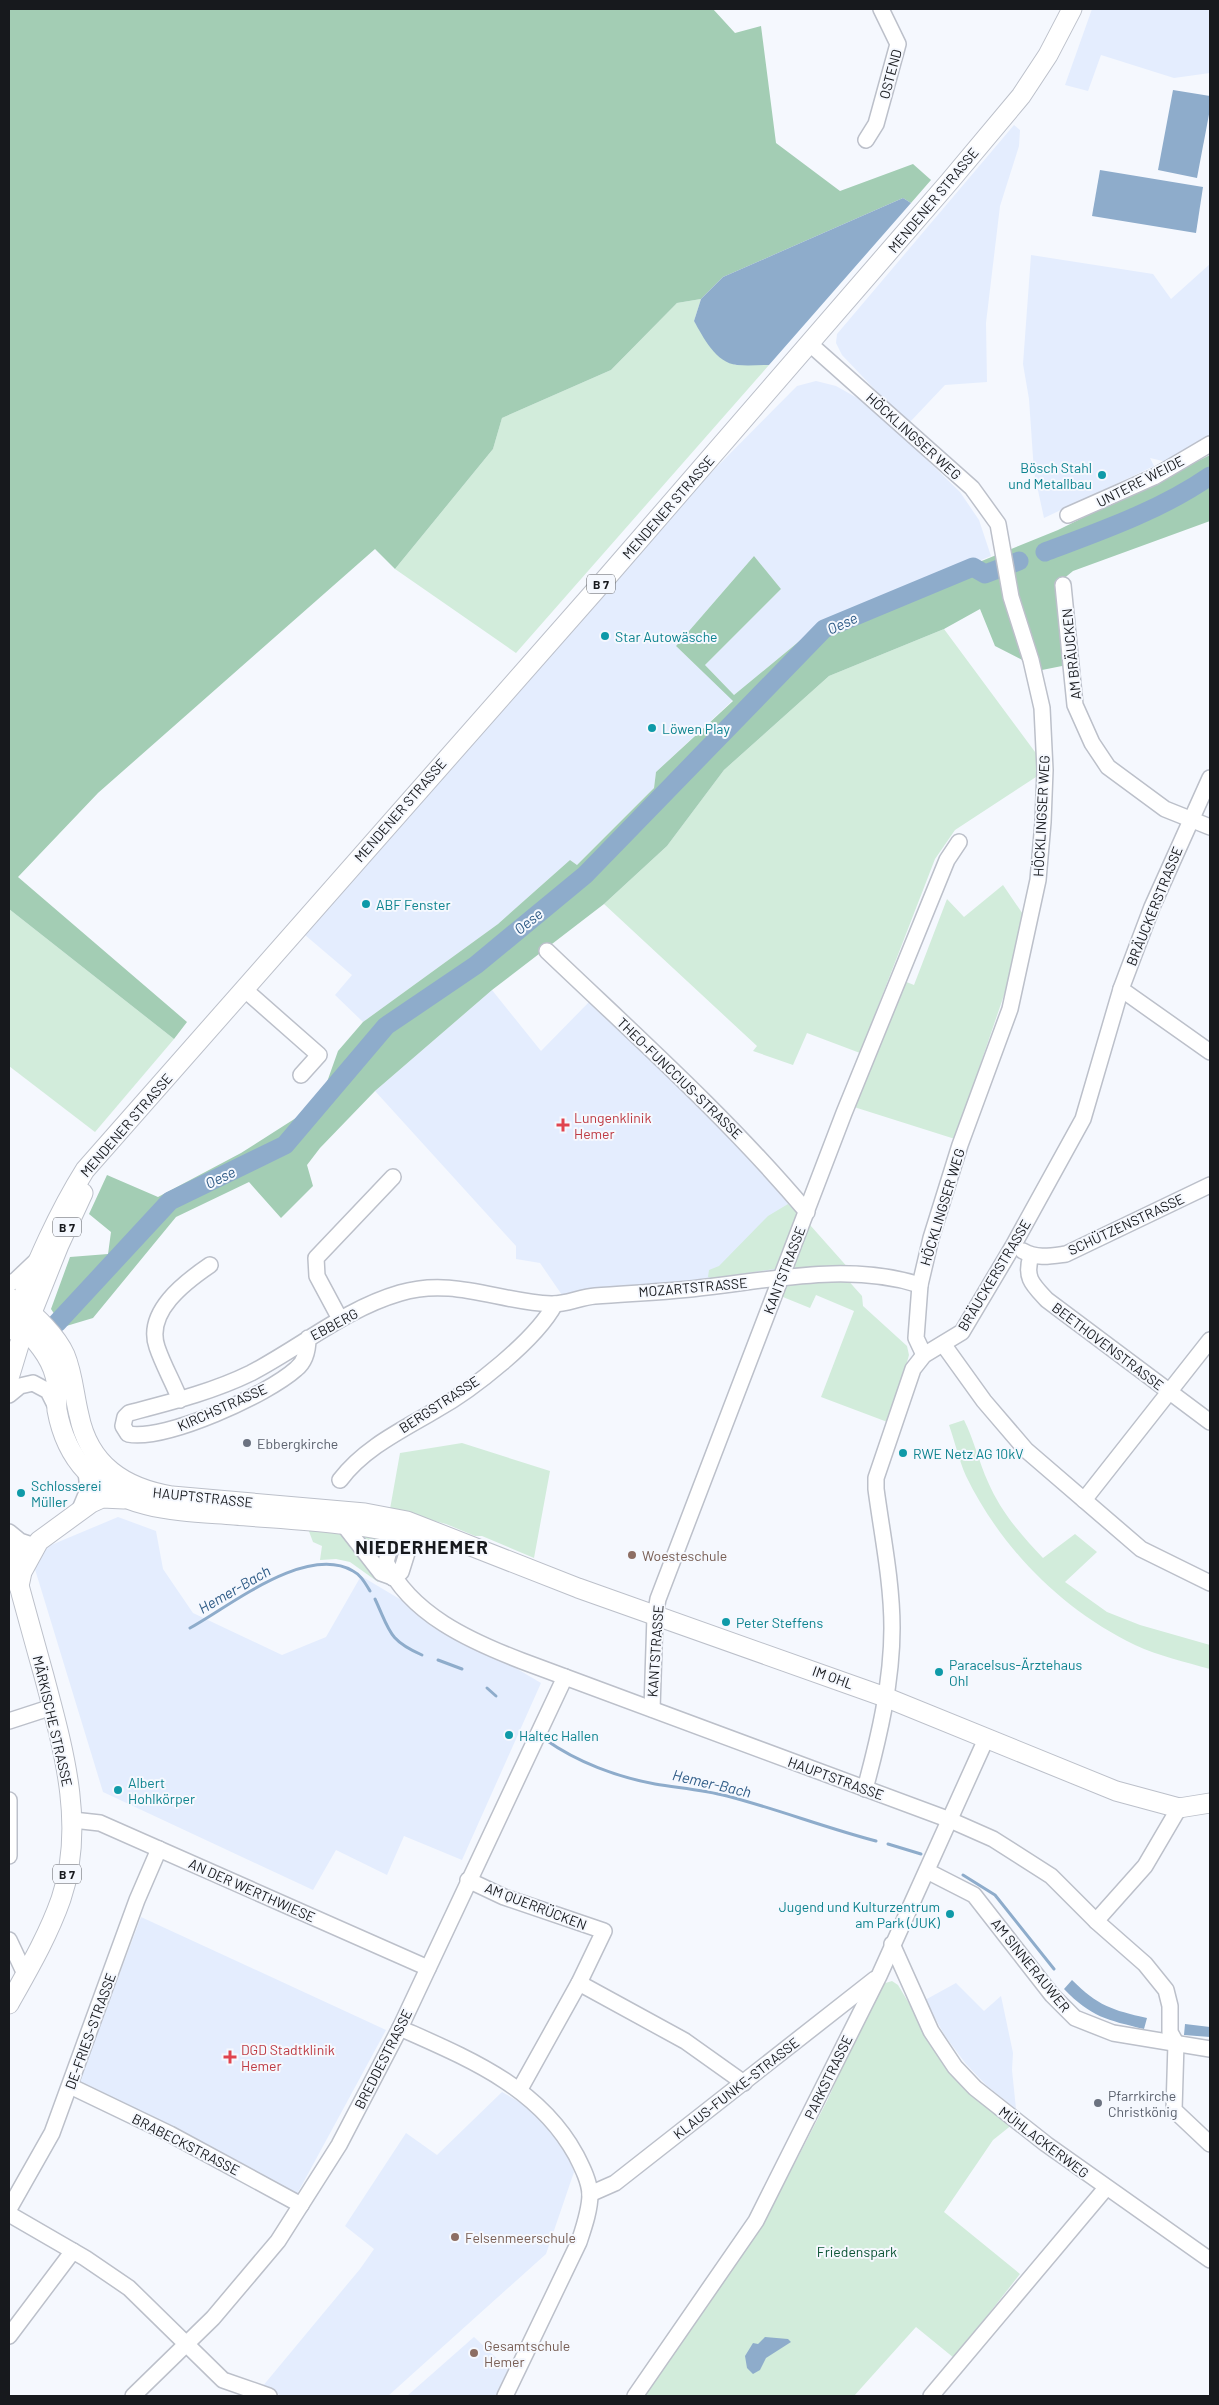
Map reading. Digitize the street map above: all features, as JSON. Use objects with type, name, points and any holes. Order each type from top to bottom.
[{"type":"main road","name":"MENDENER STRASSE","points":[[17,1315],[37,1260],[65,1201],[85,1170],[810,344],[1021,96],[1048,55],[1072,9]]},
{"type":"main road","name":"B 7","points":[[9,1378],[17,1315],[110,1143]]},
{"type":"main road","name":"HAUPTSTRASSE","points":[[17,1315],[49,1360],[56,1377],[58,1410],[63,1432],[73,1455],[86,1471],[112,1491],[127,1499],[154,1507],[203,1506],[365,1513],[404,1530]]},
{"type":"main road","name":"HAUPTSTRASSE","points":[[17,1315],[55,1339],[64,1354],[85,1436],[102,1462],[130,1485],[203,1506],[404,1530]]},
{"type":"main road","name":"HAUPTSTRASSE","points":[[19,1586],[22,1572],[34,1542],[80,1509],[102,1498],[127,1499]]},
{"type":"main road","name":"IM OHL","points":[[404,1530],[484,1551],[655,1616],[814,1670],[1116,1791],[1179,1808]]},
{"type":"main road","name":"MÄRKISCHE STRASSE","points":[[9,2004],[50,1927],[61,1898],[67,1874],[73,1820],[66,1766],[52,1707],[10,1554]]},
{"type":"main road","points":[[1179,1808],[1210,1803]]},
{"type":"street","name":"OSTEND","points":[[866,140],[876,124],[898,44],[881,9]]},
{"type":"street","name":"HÖCKLINGSER WEG","points":[[810,344],[972,488],[998,524],[1011,597],[1031,660],[1042,708],[1045,770],[1043,822],[1036,888],[1010,1009],[960,1146],[931,1238],[920,1285],[916,1338],[924,1355]]},
{"type":"street","name":"UNTERE WEIDE","points":[[1068,515],[1154,477],[1210,444]]},
{"type":"street","name":"AM BRÄUCKEN","points":[[1063,585],[1076,705],[1092,743],[1108,767],[1165,809],[1190,821],[1210,827]]},
{"type":"street","name":"BRÄUCKERSTRASSE","points":[[865,1789],[889,1675],[892,1626],[876,1478],[913,1369],[924,1355],[962,1332],[1013,1246],[1083,1119],[1121,989],[1152,907],[1210,778]]},
{"type":"street","name":"KANTSTRASSE","points":[[652,1709],[655,1616],[658,1599],[844,1113],[947,860],[959,842]]},
{"type":"street","name":"THEO-FUNCCIUS-STRASSE","points":[[547,951],[716,1112],[759,1156],[807,1212]]},
{"type":"street","points":[[244,989],[319,1055],[301,1075]]},
{"type":"street","points":[[1121,989],[1210,1052]]},
{"type":"street","points":[[340,1319],[317,1276],[316,1258],[393,1177]]},
{"type":"street","name":"SCHÜTZENSTRASSE","points":[[1031,1256],[1045,1257],[1066,1254],[1210,1185]]},
{"type":"street","points":[[1013,1246],[1031,1256]]},
{"type":"street","name":"BEETHOVENSTRASSE","points":[[1031,1256],[1028,1265],[1030,1281],[1047,1300],[1210,1422]]},
{"type":"street","points":[[9,1284],[37,1260]]},
{"type":"street","points":[[180,1400],[157,1347],[154,1335],[156,1322],[163,1309],[188,1280],[210,1265]]},
{"type":"street","name":"MOZARTSTRASSE","points":[[555,1304],[589,1296],[672,1291],[857,1272],[898,1278],[920,1285]]},
{"type":"street","name":"EBBERG","points":[[125,1417],[129,1413],[180,1400],[213,1389],[250,1373],[340,1319],[387,1297],[425,1289],[452,1287],[555,1304]]},
{"type":"street","name":"BERGSTRASSE","points":[[340,1480],[351,1466],[395,1433],[437,1409],[509,1356],[543,1324],[555,1304]]},
{"type":"street","name":"KIRCHSTRASSE","points":[[125,1417],[123,1426],[128,1434],[140,1436],[170,1430],[203,1419],[268,1388],[298,1368],[308,1350],[308,1338]]},
{"type":"street","points":[[1084,1500],[1210,1340]]},
{"type":"street","points":[[943,1344],[984,1400],[1026,1450],[1141,1549],[1210,1583]]},
{"type":"street","name":"HAUPTSTRASSE","points":[[9,1395],[27,1383],[38,1384],[48,1391],[58,1410]]},
{"type":"street","points":[[80,1509],[88,1490],[86,1471]]},
{"type":"street","name":"HAUPTSTRASSE","points":[[343,1524],[381,1573],[393,1578]]},
{"type":"street","name":"HAUPTSTRASSE","points":[[404,1530],[386,1562],[393,1578],[407,1595],[424,1610],[492,1650],[950,1820],[993,1839],[1050,1876],[1096,1921],[1145,1964],[1166,1990],[1170,2006],[1170,2032],[1176,2044],[1174,2110],[1205,2142],[1210,2144]]},
{"type":"street","points":[[9,1532],[20,1541],[34,1542]]},
{"type":"street","name":"HAUPTSTRASSE","points":[[10,1554],[34,1542]]},
{"type":"street","name":"BREDDESTRASSE","points":[[133,2396],[187,2345],[278,2241],[339,2145],[400,2028],[565,1677]]},
{"type":"street","points":[[9,1721],[52,1707]]},
{"type":"street","name":"PARKSTRASSE","points":[[635,2396],[756,2221],[881,1970],[986,1739]]},
{"type":"street","points":[[9,1800],[9,1856]]},
{"type":"street","points":[[1096,1921],[1145,1866],[1179,1808]]},
{"type":"street","name":"AN DER WERTHWIESE","points":[[73,1820],[100,1823],[428,1968]]},
{"type":"street","name":"DE-FRIES-STRASSE","points":[[9,2208],[52,2133],[137,1900],[163,1851]]},
{"type":"street","name":"AM SINNERAUWER","points":[[926,1871],[974,1895],[1052,1995],[1075,2018],[1113,2033],[1176,2044]]},
{"type":"street","name":"AM QUERRÜCKEN","points":[[468,1880],[504,1897],[604,1931],[579,1983]]},
{"type":"street","points":[[9,1940],[25,1974]]},
{"type":"street","name":"MÜHLACKERWEG","points":[[892,1944],[912,1991],[937,2040],[955,2067],[975,2088],[1106,2188],[1210,2260]]},
{"type":"street","name":"MÜHLACKERWEG","points":[[881,1970],[912,1991]]},
{"type":"street","name":"KLAUS-FUNKE-STRASSE","points":[[590,2194],[615,2184],[881,1970]]},
{"type":"street","points":[[520,2090],[579,1983],[685,2040],[744,2082]]},
{"type":"street","points":[[400,2028],[494,2072],[520,2090],[540,2107],[566,2138],[586,2176],[590,2194],[586,2220],[579,2242],[505,2396]]},
{"type":"street","points":[[1176,2044],[1210,2049]]},
{"type":"street","name":"BRABECKSTRASSE","points":[[70,2086],[170,2134],[301,2205]]},
{"type":"street","points":[[931,2396],[1106,2188]]},
{"type":"street","points":[[9,2214],[73,2251],[129,2288],[223,2380],[269,2396]]},
{"type":"street","points":[[9,2336],[73,2251]]},
{"type":"shaded area","points":[[1092,9],[1210,9],[1210,73],[1174,78],[1101,55],[1088,91],[1065,85]]},
{"type":"shaded area","points":[[1014,125],[1020,130],[1019,146],[1000,206],[986,323],[987,382],[945,385],[910,422],[881,396],[842,355],[836,343],[837,334]]},
{"type":"shaded area","points":[[1031,255],[1153,274],[1171,299],[1210,264],[1210,438],[1167,462],[1150,458],[1154,466],[1044,518],[1034,472],[1029,399],[1023,364]]},
{"type":"shaded area","points":[[816,381],[836,386],[861,400],[890,424],[960,492],[979,520],[991,556],[814,629],[734,695],[705,665],[781,589],[754,556],[676,646],[733,700],[656,772],[654,788],[577,865],[570,860],[498,924],[363,1022],[335,995],[352,975],[305,935],[693,491],[797,386]]},
{"type":"shaded area","name":"Lungenklinik Hemer","points":[[492,990],[541,1051],[590,1001],[756,1159],[800,1210],[773,1277],[665,1290],[562,1295],[540,1263],[516,1259],[516,1246],[375,1091]]},
{"type":"shaded area","points":[[118,1517],[156,1531],[163,1569],[193,1613],[282,1655],[326,1637],[361,1576],[541,1683],[462,1860],[404,1836],[387,1875],[336,1850],[313,1890],[103,1792],[34,1566],[44,1548]]},
{"type":"shaded area","name":"DGD Stadtklinik Hemer","points":[[141,1917],[386,2030],[296,2196],[78,2084]]},
{"type":"shaded area","points":[[956,1983],[984,2011],[1001,1996],[1013,2053],[1012,2070],[1016,2109],[987,2086],[966,2064],[945,2036],[925,2000]]},
{"type":"shaded area","name":"Felsenmeerschule","points":[[502,2092],[530,2108],[549,2128],[567,2153],[574,2172],[546,2254],[388,2396],[282,2396],[262,2387],[360,2269],[374,2249],[345,2226],[406,2133],[437,2155]]},
{"type":"shaded area","name":"Gesamtschule Hemer","points":[[474,2337],[508,2369],[496,2396],[407,2396]]},
{"type":"green space","points":[[9,9],[713,9],[735,33],[761,26],[776,143],[840,191],[913,164],[931,180],[911,203],[903,198],[723,277],[701,299],[677,303],[611,370],[502,418],[493,449],[395,569],[375,549],[98,793],[18,877],[187,1022],[174,1039],[9,909]]},
{"type":"green space","points":[[701,299],[694,321],[735,365],[769,365],[516,653],[395,569],[493,449],[502,418],[611,370],[677,303]]},
{"type":"green space","points":[[1210,455],[1210,521],[1073,571],[1056,585],[1067,665],[1042,670],[995,646],[980,609],[944,629],[829,676],[724,770],[667,846],[604,904],[492,990],[375,1091],[320,1148],[307,1165],[313,1186],[281,1218],[249,1182],[176,1217],[93,1318],[63,1327],[51,1309],[70,1257],[108,1254],[111,1232],[89,1214],[107,1175],[158,1197],[241,1153],[299,1116],[327,1082],[338,1051],[363,1022],[498,924],[570,860],[577,865],[654,788],[656,772],[733,701],[676,646],[754,556],[781,589],[705,665],[734,695],[814,629],[1058,530]]},
{"type":"green space","points":[[944,629],[1038,756],[1036,777],[955,830],[935,859],[860,1053],[807,1033],[793,1065],[753,1051],[757,1046],[604,904],[667,846],[724,770],[829,676]]},
{"type":"green space","points":[[1003,885],[1027,920],[1020,948],[955,1139],[854,1107],[904,981],[914,985],[947,899],[964,917]]},
{"type":"green space","points":[[9,909],[174,1039],[95,1132],[9,1066]]},
{"type":"green space","points":[[788,1204],[797,1213],[775,1269],[708,1277],[709,1270],[719,1266],[768,1216]]},
{"type":"green space","points":[[807,1218],[810,1225],[850,1270],[783,1277]]},
{"type":"green space","points":[[845,1277],[862,1296],[863,1306],[907,1346],[909,1355],[890,1423],[821,1397],[854,1311],[816,1295],[810,1308],[778,1295],[782,1281]]},
{"type":"green space","points":[[964,1420],[993,1493],[1019,1532],[1043,1558],[1075,1534],[1097,1552],[1065,1582],[1107,1612],[1140,1625],[1210,1645],[1210,1669],[1153,1652],[1108,1631],[1059,1595],[1036,1574],[997,1528],[966,1476],[949,1425]]},
{"type":"green space","points":[[462,1443],[550,1471],[534,1558],[482,1536],[475,1536],[446,1524],[390,1509],[400,1453]]},
{"type":"green space","points":[[307,1526],[388,1534],[378,1582],[350,1562],[336,1559],[320,1560],[322,1546],[313,1542]]},
{"type":"green space","name":"Friedenspark","points":[[892,1981],[898,1985],[948,2068],[1013,2124],[993,2140],[944,2212],[1020,2274],[954,2358],[916,2327],[854,2396],[643,2396],[766,2219],[828,2099],[879,1985]]},
{"type":"water","points":[[1173,90],[1210,96],[1210,109],[1197,178],[1158,170]]},
{"type":"water","points":[[1100,170],[1203,187],[1196,233],[1092,216]]},
{"type":"water","points":[[903,198],[911,203],[769,365],[737,365],[729,363],[723,360],[711,348],[694,321],[701,299],[723,277]]},
{"type":"water","points":[[1072,1980],[1090,1996],[1106,2006],[1147,2018],[1144,2029],[1110,2020],[1091,2012],[1064,1989]]},
{"type":"water","points":[[1185,2024],[1210,2027],[1210,2037],[1184,2035]]},
{"type":"water","points":[[765,2337],[788,2339],[791,2342],[766,2358],[760,2370],[753,2374],[747,2368],[745,2356],[753,2343],[758,2344]]},
{"type":"waterway","name":"Oese","points":[[1045,552],[1109,528],[1151,509],[1210,476]]},
{"type":"waterway","name":"Oese","points":[[57,1323],[170,1201],[285,1145],[386,1026],[476,965],[585,875],[824,629],[973,567],[985,574],[1019,561]]},
{"type":"waterway","name":"Hemer-Bach","points":[[190,1628],[269,1581],[291,1571],[313,1565],[334,1565],[353,1571],[361,1577],[370,1591]]},
{"type":"waterway","name":"Hemer-Bach","points":[[375,1599],[387,1627],[396,1639],[411,1650],[422,1655]]},
{"type":"waterway","name":"Hemer-Bach","points":[[438,1660],[462,1669]]},
{"type":"waterway","name":"Hemer-Bach","points":[[487,1688],[496,1696]]},
{"type":"waterway","name":"Hemer-Bach","points":[[546,1740],[584,1762],[626,1777],[655,1784],[727,1796],[876,1841]]},
{"type":"waterway","name":"Hemer-Bach","points":[[888,1844],[921,1854]]},
{"type":"waterway","name":"Hemer-Bach","points":[[963,1875],[995,1895],[1054,1969]]},
{"type":"place","name":"Bösch Stahl und Metallbau","points":[[1102,475]]},
{"type":"place","name":"Star Autowäsche","points":[[605,636]]},
{"type":"place","name":"Löwen Play","points":[[652,728]]},
{"type":"place","name":"ABF Fenster","points":[[366,904]]},
{"type":"place","name":"Lungenklinik Hemer","points":[[563,1125]]},
{"type":"place","name":"Ebbergkirche","points":[[247,1443]]},
{"type":"place","name":"RWE Netz AG 10kV","points":[[903,1453]]},
{"type":"place","name":"Schlosserei Müller","points":[[21,1493]]},
{"type":"place","name":"Woesteschule","points":[[632,1555]]},
{"type":"place","name":"Peter Steffens","points":[[726,1622]]},
{"type":"place","name":"Paracelsus-Ärztehaus Ohl","points":[[939,1672]]},
{"type":"place","name":"Haltec Hallen","points":[[509,1735]]},
{"type":"place","name":"Albert Hohlkörper","points":[[118,1790]]},
{"type":"place","name":"Jugend und Kulturzentrum am Park (JUK)","points":[[950,1914]]},
{"type":"place","name":"DGD Stadtklinik Hemer","points":[[230,2057]]},
{"type":"place","name":"Pfarrkirche Christkönig","points":[[1098,2103]]},
{"type":"place","name":"Felsenmeerschule","points":[[455,2237]]},
{"type":"place","name":"Gesamtschule Hemer","points":[[474,2353]]},
{"type":"district","name":"NIEDERHEMER","points":[[422,1546]]}]
